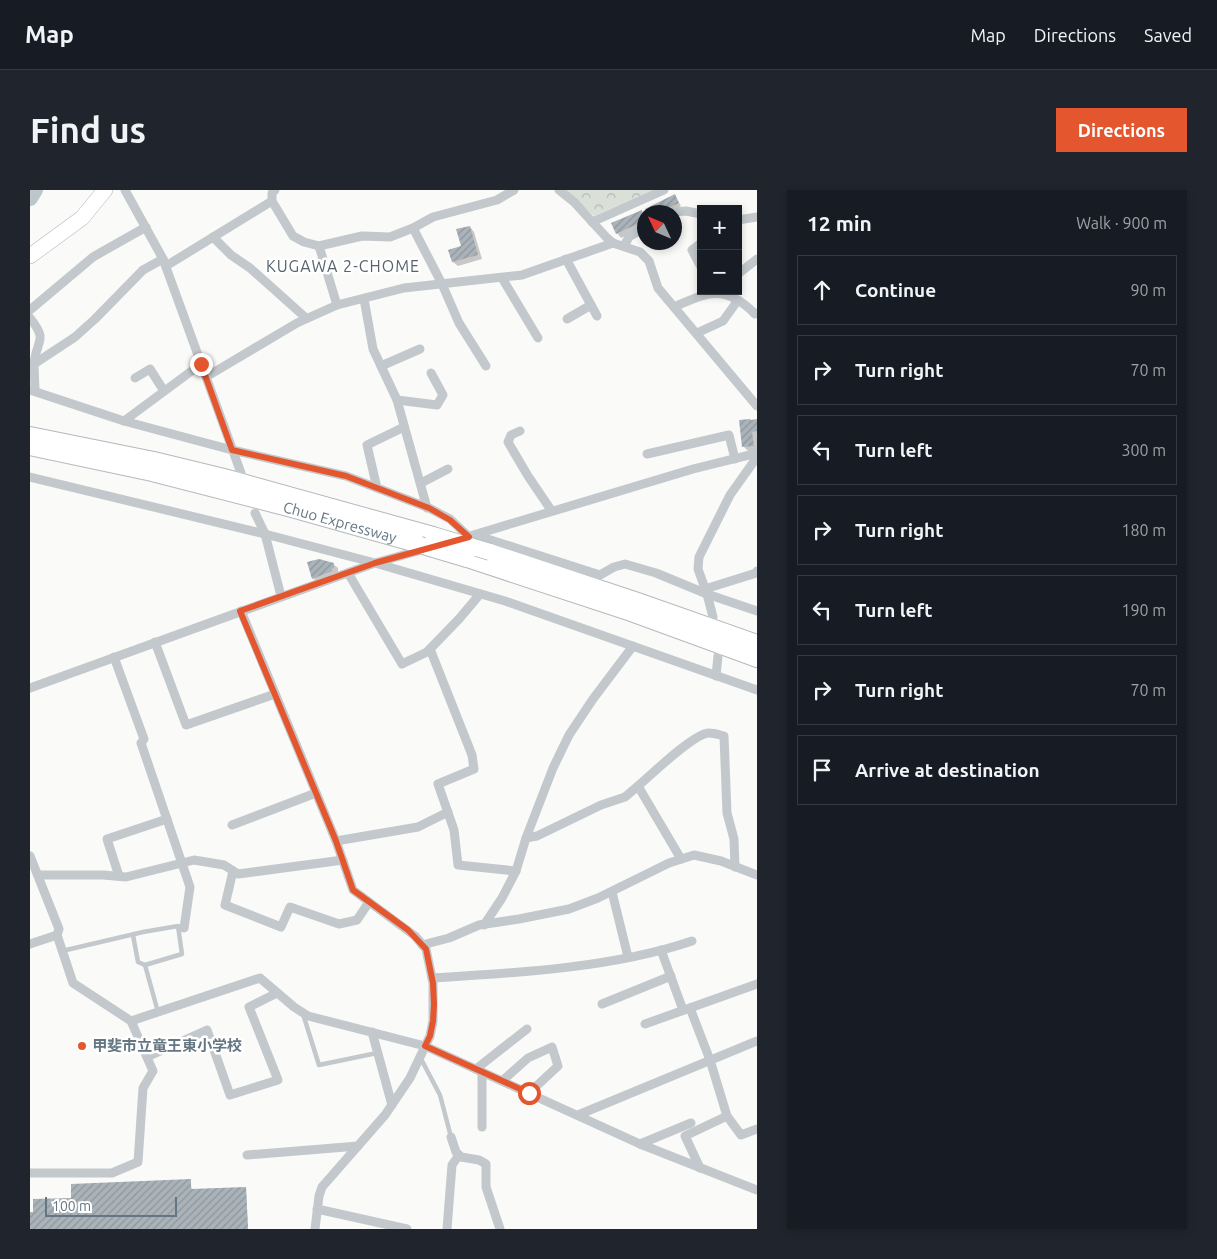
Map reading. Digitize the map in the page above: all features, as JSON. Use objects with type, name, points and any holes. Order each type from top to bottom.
[{"type":"highway","points":[[30,256],[82,218],[105,190]]},
{"type":"highway","name":"Chuo Expressway","points":[[30,435],[154,460],[224,477],[433,535],[638,601],[757,643]]},
{"type":"highway","name":"Chuo Expressway","points":[[30,447],[152,473],[420,545],[631,612],[757,659]]},
{"type":"street","points":[[125,190],[165,262],[241,473]]},
{"type":"street","points":[[275,190],[272,193],[272,201],[293,236],[304,242],[320,246],[362,236],[390,237],[413,228],[433,217],[497,200],[514,190]]},
{"type":"street","points":[[559,190],[613,243],[640,252],[649,261],[658,288],[757,406]]},
{"type":"street","points":[[592,222],[664,190]]},
{"type":"street","points":[[34,364],[75,337],[143,270],[165,262],[213,237],[272,201]]},
{"type":"street","points":[[682,211],[697,213]]},
{"type":"street","points":[[742,219],[757,217]]},
{"type":"street","points":[[30,310],[93,257],[146,227]]},
{"type":"street","points":[[413,228],[442,284],[459,323],[486,366]]},
{"type":"street","points":[[624,246],[629,237],[637,232]]},
{"type":"street","points":[[213,237],[306,318]]},
{"type":"street","points":[[206,377],[306,318],[337,305],[404,288],[522,275],[613,243]]},
{"type":"street","points":[[320,246],[337,305]]},
{"type":"street","points":[[697,246],[692,250],[697,259]]},
{"type":"street","points":[[566,259],[597,316]]},
{"type":"street","points":[[742,271],[757,260]]},
{"type":"street","points":[[502,278],[538,338]]},
{"type":"street","points":[[674,307],[704,295]]},
{"type":"street","points":[[725,295],[738,300],[755,314],[757,313]]},
{"type":"street","points":[[364,299],[371,341],[397,400],[427,508]]},
{"type":"street","points":[[697,333],[723,321],[738,300]]},
{"type":"street","points":[[567,319],[591,305]]},
{"type":"street","points":[[30,318],[41,335],[41,342],[35,355],[32,391],[124,421],[232,450],[346,476],[427,508],[450,520],[472,536],[600,575],[614,567],[625,564],[656,573],[757,611]]},
{"type":"street","points":[[381,366],[420,349]]},
{"type":"street","points":[[124,421],[201,364]]},
{"type":"street","points":[[135,378],[150,369],[164,391]]},
{"type":"street","points":[[397,400],[437,405],[443,395],[431,372]]},
{"type":"street","points":[[377,488],[367,445],[404,427]]},
{"type":"street","points":[[520,430],[511,435],[508,442],[551,510]]},
{"type":"street","points":[[647,454],[729,435],[735,458]]},
{"type":"street","points":[[30,688],[375,563],[472,536],[551,510],[693,469],[735,458],[757,455]]},
{"type":"street","points":[[713,617],[698,569],[698,557],[730,495],[757,455]]},
{"type":"street","points":[[421,483],[448,469]]},
{"type":"street","points":[[30,477],[265,534],[375,563],[585,628],[757,690]]},
{"type":"street","points":[[255,513],[265,534],[281,596]]},
{"type":"street","points":[[706,592],[757,571]]},
{"type":"street","points":[[348,573],[402,664],[430,649],[480,594]]},
{"type":"street","points":[[240,611],[336,841],[353,890],[408,930],[426,949],[432,978],[433,1021],[430,1036],[410,1078],[385,1115],[322,1187],[314,1229]]},
{"type":"street","points":[[155,642],[186,725],[275,694]]},
{"type":"street","points":[[484,924],[502,898],[516,871],[526,838],[553,768],[569,736],[593,699],[633,646]]},
{"type":"street","points":[[430,649],[472,755],[474,769],[438,784],[454,830],[458,865],[516,871]]},
{"type":"street","points":[[716,676],[718,656]]},
{"type":"street","points":[[114,657],[144,739],[141,742],[190,887],[184,928]]},
{"type":"street","points":[[526,838],[537,836],[601,805],[624,797],[666,761],[695,739],[708,732],[724,736],[727,813],[734,839],[735,867]]},
{"type":"street","points":[[638,786],[681,859]]},
{"type":"street","points":[[232,825],[316,794]]},
{"type":"street","points":[[336,841],[418,827],[448,812]]},
{"type":"street","points":[[119,876],[107,839],[167,820]]},
{"type":"street","points":[[422,945],[449,938],[484,924],[569,909],[612,892],[669,863],[694,855],[721,861],[757,875]]},
{"type":"street","points":[[30,856],[59,929],[57,936],[73,983],[131,1021],[153,1071],[143,1088],[138,1162],[112,1174],[30,1173]]},
{"type":"street","points":[[38,875],[126,877],[194,860],[224,865],[238,874],[343,860]]},
{"type":"street","points":[[233,870],[225,905],[281,927],[290,906],[340,924],[357,920],[369,902]]},
{"type":"street","points":[[612,892],[628,957]]},
{"type":"street","points":[[30,944],[57,936]]},
{"type":"street","points":[[432,978],[507,974],[608,961],[661,950],[692,941]]},
{"type":"street","points":[[661,950],[710,1060],[727,1116],[741,1135],[757,1128]]},
{"type":"street","points":[[602,1004],[671,976]]},
{"type":"street","points":[[131,1021],[260,978],[308,1016],[425,1046],[640,1144],[757,1190]]},
{"type":"street","points":[[645,1024],[757,984]]},
{"type":"street","points":[[147,1057],[207,1030],[230,1095],[278,1080],[249,1008],[277,993]]},
{"type":"street","points":[[479,1070],[526,1029]]},
{"type":"street","points":[[372,1032],[392,1105]]},
{"type":"street","points":[[578,1115],[757,1041]]},
{"type":"street","points":[[502,1081],[528,1058],[552,1047],[558,1066],[529,1093]]},
{"type":"street","points":[[479,1070],[482,1127]]},
{"type":"street","points":[[700,1168],[685,1136],[727,1116]]},
{"type":"street","points":[[640,1144],[691,1123]]},
{"type":"street","points":[[451,1137],[461,1158],[479,1160],[486,1164],[486,1187],[500,1229]]},
{"type":"street","points":[[247,1155],[358,1146]]},
{"type":"street","points":[[447,1229],[452,1166],[459,1156]]},
{"type":"street","points":[[317,1209],[407,1229]]},
{"type":"lane","points":[[62,951],[133,935],[178,926],[182,954],[146,965],[138,962],[133,935]]},
{"type":"lane","points":[[146,965],[158,1012]]},
{"type":"lane","points":[[302,1012],[319,1065],[378,1053]]},
{"type":"lane","points":[[420,1057],[440,1095],[451,1137]]},
{"type":"green space","points":[[566,190],[653,190],[594,216]]},
{"type":"building","points":[[675,194],[679,203],[675,205],[653,205]]},
{"type":"building","points":[[637,212],[637,224],[616,234],[611,223]]},
{"type":"building","points":[[470,226],[478,255],[452,262],[448,250],[461,246],[456,229]]},
{"type":"building","points":[[757,419],[757,431],[752,432],[754,446],[742,447],[739,420]]},
{"type":"building","points":[[319,559],[334,563],[334,568],[331,569],[332,571],[312,579],[307,562]]},
{"type":"building","points":[[191,1179],[191,1189],[246,1187],[248,1229],[30,1229],[30,1212],[33,1212],[33,1199],[71,1198],[71,1184]]},
{"type":"waterway","points":[[30,198],[35,190]]},
{"type":"place","name":"甲斐市立竜王東小学校","points":[[82,1046]]},
{"type":"district","name":"KUGAWA 2-CHOME","points":[[343,266]]},
{"type":"route","points":[[201,364],[232,450],[346,476],[429,508],[450,520],[469,537],[375,563],[240,611],[336,841],[353,890],[408,930],[426,949],[433,983],[434,1005],[430,1036],[425,1046],[529,1093]]}]
